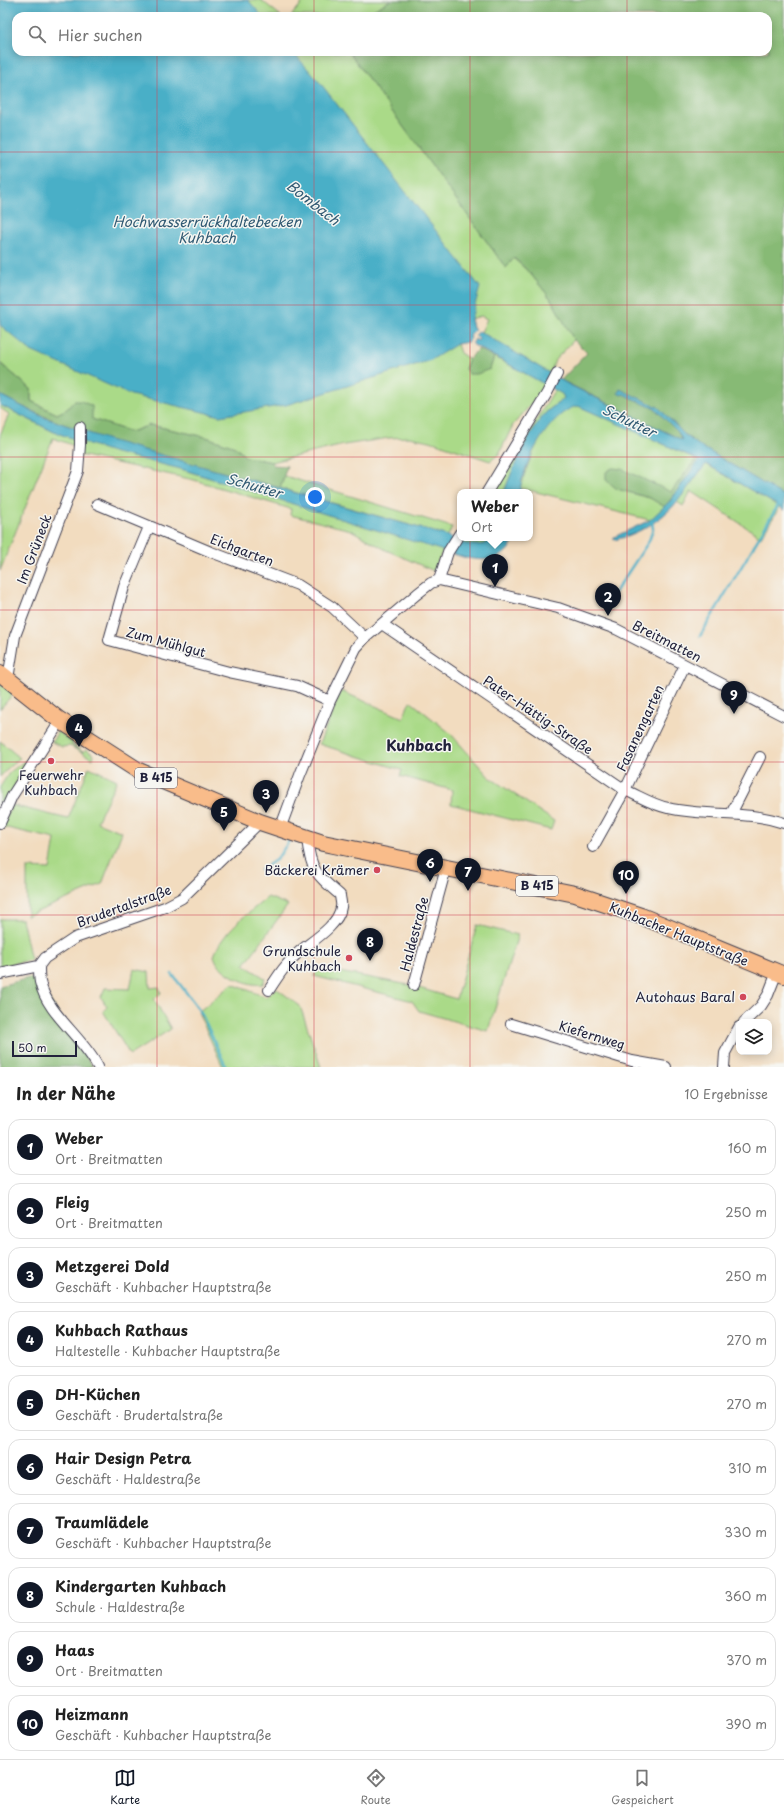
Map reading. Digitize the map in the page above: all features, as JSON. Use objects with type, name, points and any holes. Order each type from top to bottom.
[{"type":"main road","name":"Kuhbacher Hauptstraße","points":[[4,676],[61,720],[139,771],[260,822],[323,843],[550,888],[582,896],[641,916],[780,974]]},
{"type":"street","points":[[489,489],[547,394],[557,374]]},
{"type":"street","name":"Im Grüneck","points":[[4,676],[15,636],[78,471],[80,427]]},
{"type":"street","name":"Eichgarten","points":[[97,504],[149,527],[298,585],[332,607],[365,638]]},
{"type":"street","name":"Zum Mühlgut","points":[[149,527],[124,587],[109,640],[229,672],[297,686],[330,700]]},
{"type":"street","points":[[280,829],[330,700],[356,648],[365,638],[422,590],[431,583],[440,580],[448,552],[457,538]]},
{"type":"street","name":"Breitmatten","points":[[440,580],[558,608],[589,618],[616,629],[784,716]]},
{"type":"street","name":"Pater-Hättig-Straße","points":[[382,624],[625,790]]},
{"type":"street","name":"Fasanengarten","points":[[685,665],[625,790],[665,808],[772,819],[784,823]]},
{"type":"street","points":[[0,823],[12,796],[61,720]]},
{"type":"street","points":[[731,814],[760,757]]},
{"type":"street","points":[[593,847],[625,790]]},
{"type":"street","name":"Brudertalstraße","points":[[39,966],[45,958],[75,938],[165,907],[182,898],[260,822]]},
{"type":"street","points":[[269,990],[284,968],[299,952],[320,936],[335,920],[341,908],[340,895],[320,878],[309,859],[307,838]]},
{"type":"street","name":"Haldestraße","points":[[414,985],[446,868]]},
{"type":"street","points":[[0,974],[39,966],[40,982],[44,993],[58,1016],[80,1040],[98,1067]]},
{"type":"street","points":[[747,1019],[761,1006],[780,974]]},
{"type":"street","name":"Kiefernweg","points":[[511,1024],[632,1060],[666,1067]]},
{"type":"street","points":[[724,1067],[725,1053],[736,1033]]},
{"type":"green space","name":"Hochwasserrückhaltebecken Kuhbach","points":[[0,0],[12,12],[12,56],[352,56],[506,268],[513,258],[529,272],[551,299],[574,340],[555,360],[550,374],[481,332],[487,319],[481,316],[471,319],[473,328],[467,341],[457,344],[460,353],[469,359],[465,369],[490,369],[494,357],[545,384],[540,394],[513,425],[499,454],[490,461],[430,441],[409,437],[389,438],[344,445],[272,462],[246,457],[235,447],[206,437],[150,425],[131,432],[92,419],[74,401],[68,409],[57,414],[31,401],[31,389],[0,363]]},
{"type":"green space","points":[[223,0],[261,0],[276,12],[218,12]]},
{"type":"green space","points":[[301,0],[391,0],[370,12],[294,12],[303,2]]},
{"type":"green space","points":[[391,0],[784,0],[784,496],[697,444],[684,434],[658,407],[623,393],[655,409],[678,432],[682,440],[561,380],[587,353],[574,340],[551,299],[529,272],[514,258],[506,268],[352,56],[772,56],[772,12],[370,12]]},
{"type":"green space","points":[[478,349],[494,357],[490,369],[477,374],[469,374],[465,369],[469,359]]},
{"type":"green space","points":[[0,363],[31,389],[31,401],[57,414],[67,409],[74,401],[81,401],[92,406],[92,419],[131,432],[150,425],[206,437],[235,447],[246,457],[272,462],[273,465],[287,466],[280,488],[101,438],[32,411],[0,395]]},
{"type":"green space","points":[[555,389],[563,394],[564,398],[545,413],[525,443],[505,489],[496,489],[502,477]]},
{"type":"green space","points":[[0,405],[54,432],[96,446],[181,469],[443,550],[434,571],[386,550],[351,530],[290,515],[291,509],[194,480],[75,454],[77,447],[53,438],[0,571],[0,435],[9,414],[0,408]]},
{"type":"green space","points":[[578,405],[696,459],[671,492],[617,489],[650,498],[665,507],[650,520],[533,491],[533,489],[520,488],[528,464],[540,439],[556,417],[566,409]]},
{"type":"green space","points":[[696,459],[699,460],[699,462],[665,507],[650,498],[617,489],[606,480],[606,472],[612,468],[622,469],[671,492]]},
{"type":"green space","points":[[706,464],[780,507],[761,537],[691,491],[683,506],[677,502]]},
{"type":"green space","points":[[285,476],[452,527],[448,536],[280,488]]},
{"type":"green space","points":[[461,541],[489,541],[481,545],[460,542]]},
{"type":"green space","points":[[0,683],[14,693],[0,709]]},
{"type":"green space","points":[[341,691],[403,718],[410,701],[450,733],[489,777],[554,821],[551,830],[451,804],[452,790],[400,776],[402,770],[319,744]]},
{"type":"green space","points":[[58,731],[73,742],[72,745],[83,752],[86,749],[94,755],[93,759],[70,746],[62,747],[52,742]]},
{"type":"green space","points":[[0,741],[20,758],[0,777]]},
{"type":"green space","points":[[24,761],[27,763],[0,813],[0,787],[9,773]]},
{"type":"green space","points":[[89,767],[117,780],[97,822],[122,832],[102,884],[27,916],[27,868],[50,869],[55,839],[3,827],[11,805],[68,819]]},
{"type":"green space","points":[[268,897],[288,905],[244,965],[265,978],[263,984],[251,984],[226,972],[217,963],[214,956],[223,938],[230,930],[244,916]]},
{"type":"green space","points":[[0,919],[22,919],[31,960],[0,966]]},
{"type":"green space","points":[[477,925],[518,935],[488,1031],[419,1011],[412,1001],[314,976],[318,968],[409,985],[456,999]]},
{"type":"green space","points":[[134,969],[149,972],[150,988],[159,987],[161,993],[154,999],[171,1029],[130,1055],[103,1011],[107,1007],[101,997],[105,988],[130,989]]},
{"type":"green space","points":[[29,978],[37,980],[93,1067],[0,1067],[0,986]]},
{"type":"green space","points":[[232,984],[266,997],[276,988],[300,1006],[321,1067],[223,1067],[198,1012]]},
{"type":"water","name":"Hochwasserrückhaltebecken Kuhbach","points":[[0,0],[248,0],[258,12],[12,12],[12,56],[296,56],[321,84],[480,287],[471,319],[475,330],[470,335],[471,338],[468,342],[457,344],[431,360],[286,405],[220,416],[131,395],[31,351],[0,325]]},
{"type":"water","name":"Schutter","points":[[479,331],[568,384],[682,440],[678,432],[655,409],[618,393],[620,389],[658,407],[684,434],[697,444],[784,496],[784,511],[780,507],[706,464],[671,509],[657,521],[640,531],[614,540],[614,537],[650,520],[671,500],[699,460],[578,406],[568,410],[557,418],[539,441],[526,468],[521,489],[505,489],[525,443],[545,413],[564,398],[562,394],[472,344],[475,339],[478,341],[479,338],[475,336]]},
{"type":"water","name":"Schutter","points":[[0,395],[43,417],[109,440],[448,536],[463,543],[475,545],[484,544],[488,541],[522,541],[514,542],[509,549],[499,557],[493,559],[481,560],[466,558],[181,469],[112,452],[54,432],[0,405]]},
{"type":"waterway","points":[[700,636],[779,504]]},
{"type":"waterway","points":[[606,606],[649,541],[653,529],[652,520]]},
{"type":"waterway","points":[[261,870],[277,859],[289,841]]},
{"type":"waterway","points":[[172,974],[203,1017],[226,1067]]},
{"type":"place","name":"Weber","points":[[495,587]]},
{"type":"place","name":"Fleig","points":[[608,616]]},
{"type":"place","name":"Haas","points":[[734,714]]},
{"type":"place","name":"Kuhbach Rathaus","points":[[79,747]]},
{"type":"place","name":"Feuerwehr Kuhbach","points":[[51,761]]},
{"type":"place","name":"Metzgerei Dold","points":[[266,813]]},
{"type":"place","name":"DH-Küchen","points":[[224,831]]},
{"type":"place","name":"Bäckerei Krämer","points":[[377,870]]},
{"type":"place","name":"Hair Design Petra","points":[[430,882]]},
{"type":"place","name":"Traumlädele","points":[[468,891]]},
{"type":"place","name":"Heizmann","points":[[626,894]]},
{"type":"place","name":"Grundschule Kuhbach","points":[[349,958]]},
{"type":"place","name":"Kindergarten Kuhbach","points":[[370,961]]},
{"type":"place","name":"Autohaus Baral","points":[[743,997]]},
{"type":"district","name":"Kuhbach","points":[[419,746]]},
{"type":"water label","name":"Bombach","points":[[313,203]]}]
